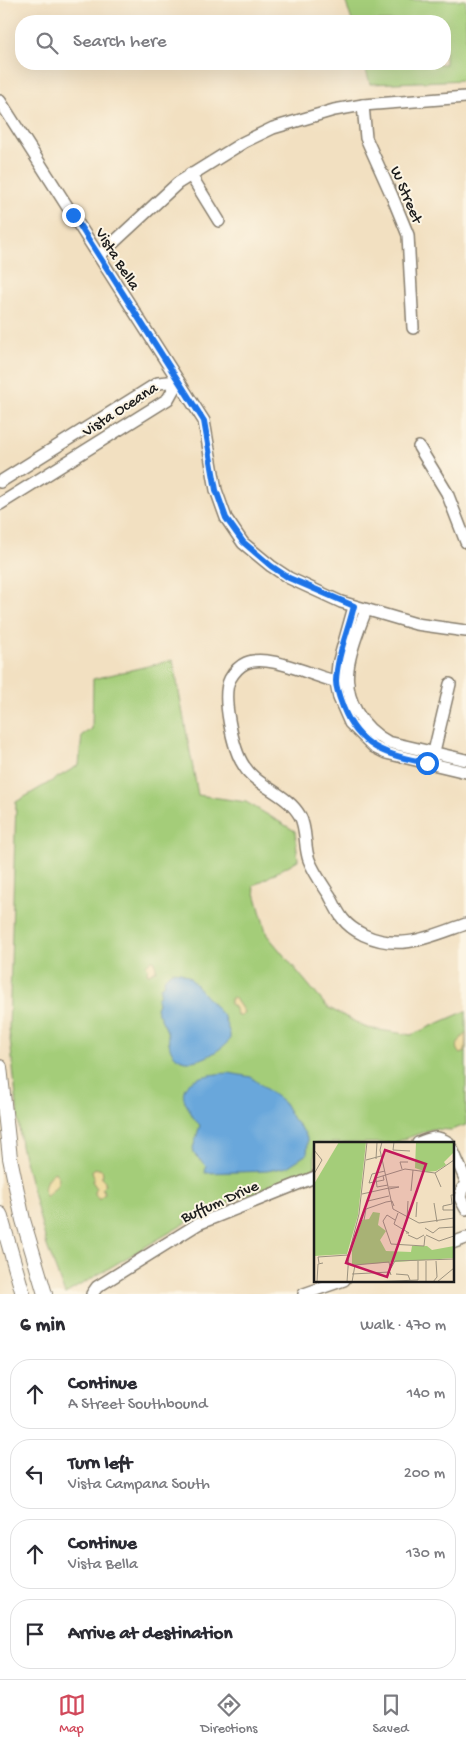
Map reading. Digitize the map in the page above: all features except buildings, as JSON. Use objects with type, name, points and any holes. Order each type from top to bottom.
[{"type":"main road","points":[[0,1067],[10,1158],[23,1220],[45,1294]]},
{"type":"main road","points":[[0,1214],[23,1294]]},
{"type":"street","points":[[99,256],[190,174],[244,142],[273,128],[334,110],[363,105],[466,97]]},
{"type":"street","name":"Vista Bella","points":[[0,101],[204,421],[216,490],[226,518],[243,542],[271,566],[289,578],[354,606],[416,624],[466,631]]},
{"type":"street","name":"W Street","points":[[363,105],[366,138],[408,235],[413,328]]},
{"type":"street","points":[[190,174],[219,221]]},
{"type":"street","name":"Vista Oceana","points":[[0,482],[158,383],[178,382]]},
{"type":"street","name":"Vista Oceana","points":[[0,504],[168,398],[178,382]]},
{"type":"street","points":[[419,447],[447,493],[466,542]]},
{"type":"street","points":[[354,606],[338,664],[336,682],[350,723],[374,747],[386,753],[432,759],[466,760]]},
{"type":"street","points":[[366,610],[348,667],[348,684],[353,706],[361,719],[378,736],[388,742],[466,772]]},
{"type":"street","points":[[348,684],[336,682],[271,661],[248,662],[237,668],[230,679],[226,692],[232,740],[244,767],[254,777],[292,804],[301,818],[309,860],[343,920],[355,930],[374,940],[396,943],[415,942],[466,924]]},
{"type":"street","points":[[432,759],[450,684]]},
{"type":"street","points":[[421,1142],[436,1137],[441,1137],[448,1142]]},
{"type":"street","points":[[454,1154],[466,1181]]},
{"type":"street","name":"Buffum Drive","points":[[92,1294],[97,1287],[198,1224],[314,1177]]},
{"type":"street","points":[[466,1186],[462,1189],[460,1198],[466,1209]]},
{"type":"street","points":[[454,1242],[466,1238]]},
{"type":"street","points":[[304,1294],[338,1282]]},
{"type":"green space","points":[[345,0],[466,0],[466,80],[370,84],[366,70],[451,70],[451,15],[350,15]]},
{"type":"green space","points":[[173,660],[198,795],[246,802],[295,831],[298,860],[253,886],[267,935],[327,1007],[367,1028],[411,1035],[466,1011],[466,1125],[451,1130],[432,1129],[396,1142],[314,1142],[314,1171],[208,1210],[65,1294],[47,1246],[21,1146],[9,1029],[16,802],[79,765],[82,735],[92,729],[93,679]]},
{"type":"sand","points":[[152,960],[155,961],[156,970],[149,974],[147,973],[148,968],[146,965]]},
{"type":"sand","points":[[234,997],[244,1012],[240,1017],[230,1004],[230,999]]},
{"type":"sand","points":[[466,1033],[465,1052],[461,1054],[457,1046]]},
{"type":"sand","points":[[95,1168],[102,1170],[103,1174],[101,1177],[105,1181],[105,1185],[102,1188],[105,1193],[100,1198],[95,1194],[96,1187],[92,1181],[94,1177],[92,1172]]},
{"type":"sand","points":[[55,1172],[59,1178],[57,1185],[46,1197],[44,1190],[46,1183],[49,1176]]},
{"type":"water","points":[[172,971],[181,972],[189,977],[224,1017],[230,1034],[230,1040],[225,1045],[202,1059],[185,1061],[178,1058],[172,1052],[166,1029],[156,1008],[160,987],[163,985],[166,976]]},
{"type":"water","points":[[229,1073],[251,1077],[284,1103],[308,1140],[307,1154],[287,1167],[267,1171],[205,1173],[206,1166],[194,1154],[193,1148],[200,1125],[193,1117],[184,1099],[184,1091],[187,1085],[194,1080],[211,1075]]},
{"type":"route","points":[[73,215],[204,421],[216,490],[226,518],[243,542],[271,566],[289,578],[354,606],[338,664],[336,682],[350,723],[374,747],[386,753],[427,763]]}]
